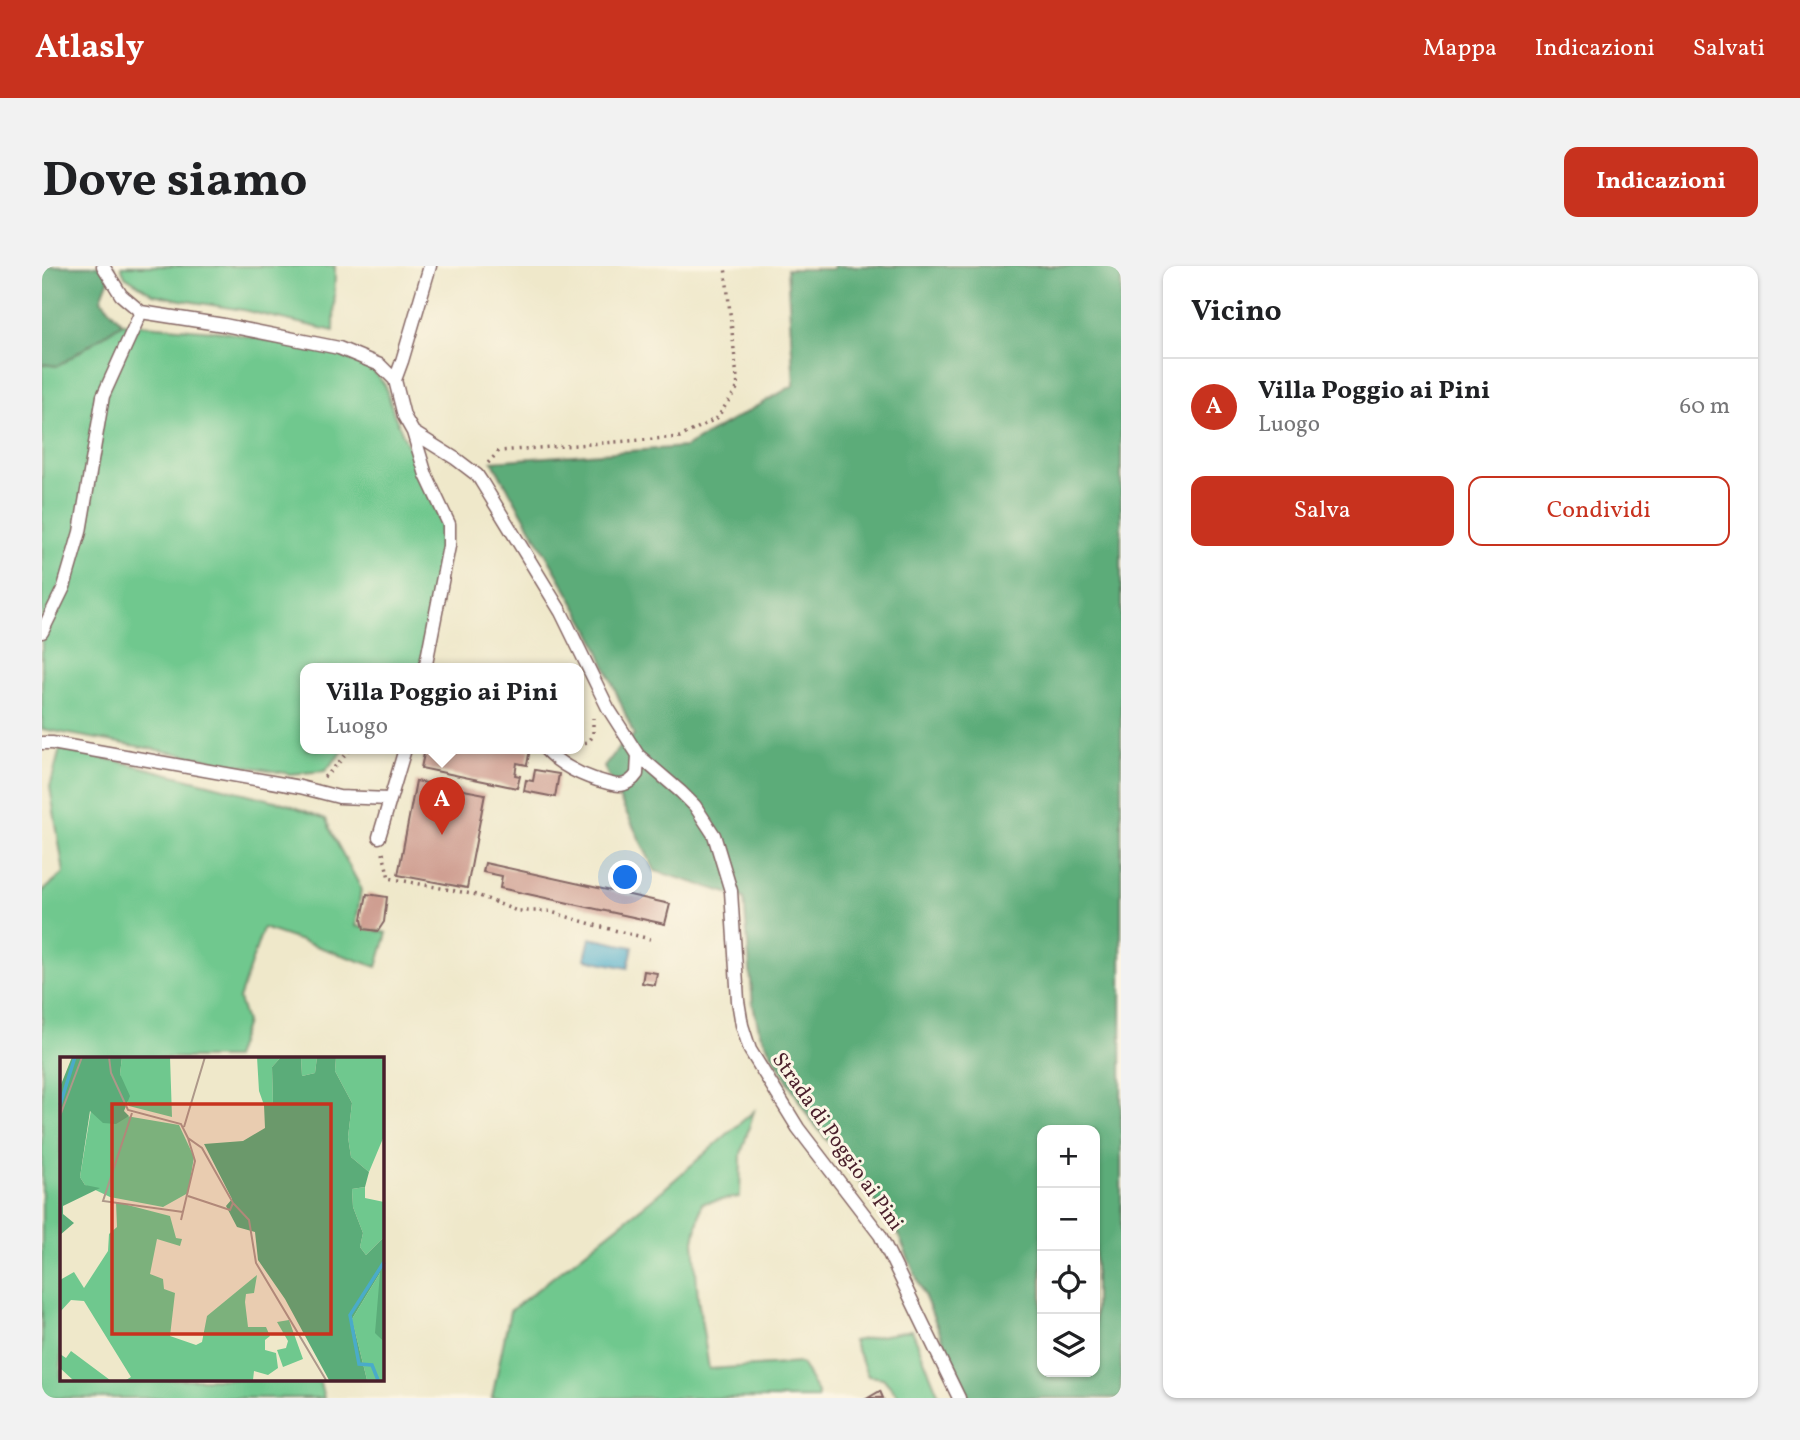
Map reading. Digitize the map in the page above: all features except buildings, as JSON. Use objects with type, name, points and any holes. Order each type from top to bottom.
[{"type":"lane","points":[[103,266],[121,295],[141,312],[224,324],[339,348],[380,365],[395,380],[404,416],[413,432],[426,475],[449,524],[449,546],[426,663]]},
{"type":"lane","points":[[395,380],[429,266]]},
{"type":"lane","points":[[42,632],[64,587],[80,532],[103,397],[141,312]]},
{"type":"lane","name":"Strada di Poggio ai Pini","points":[[413,432],[477,475],[561,612],[608,708],[638,755],[695,806],[714,835],[731,891],[738,1001],[750,1050],[798,1128],[880,1235],[958,1398]]},
{"type":"lane","points":[[42,743],[300,787],[339,797],[390,799]]},
{"type":"lane","points":[[379,837],[404,754]]},
{"type":"lane","points":[[550,754],[575,772],[621,786],[638,775],[638,755]]},
{"type":"path","points":[[477,475],[499,451],[680,437],[717,418],[738,387],[725,266]]},
{"type":"path","points":[[584,743],[593,736],[593,717],[608,708]]},
{"type":"path","points":[[300,787],[313,784],[329,773],[346,754]]},
{"type":"path","points":[[379,837],[389,878],[478,895],[517,911],[548,911],[650,939]]},
{"type":"green space","points":[[42,266],[114,266],[101,299],[122,323],[58,366],[42,364]]},
{"type":"green space","points":[[121,266],[335,266],[334,331],[243,310],[153,294],[125,276]]},
{"type":"green space","points":[[834,266],[1121,266],[1121,1398],[968,1398],[895,1227],[808,1116],[760,1033],[753,1005],[744,898],[655,871],[604,767],[634,735],[592,634],[492,461],[685,447],[794,385],[787,269],[833,269]]},
{"type":"green space","points":[[122,323],[225,332],[337,354],[371,368],[385,385],[394,414],[443,527],[444,545],[421,663],[300,663],[300,754],[340,754],[325,771],[290,774],[42,729],[42,364],[58,366]]},
{"type":"green space","points":[[60,749],[287,804],[326,819],[361,888],[356,926],[387,933],[377,967],[263,928],[239,999],[246,1022],[234,1057],[60,1057],[60,1380],[319,1380],[324,1398],[42,1398],[42,892],[64,873],[50,787]]},
{"type":"green space","points":[[754,1111],[741,1154],[740,1197],[702,1203],[694,1241],[698,1299],[709,1369],[801,1363],[818,1393],[818,1398],[492,1398],[510,1311],[657,1195]]},
{"type":"green space","points":[[912,1330],[940,1398],[900,1398],[883,1378],[868,1376],[853,1341]]},
{"type":"water","points":[[590,938],[633,947],[628,968],[585,959]]},
{"type":"place","name":"Villa Poggio ai Pini","points":[[442,835]]}]
